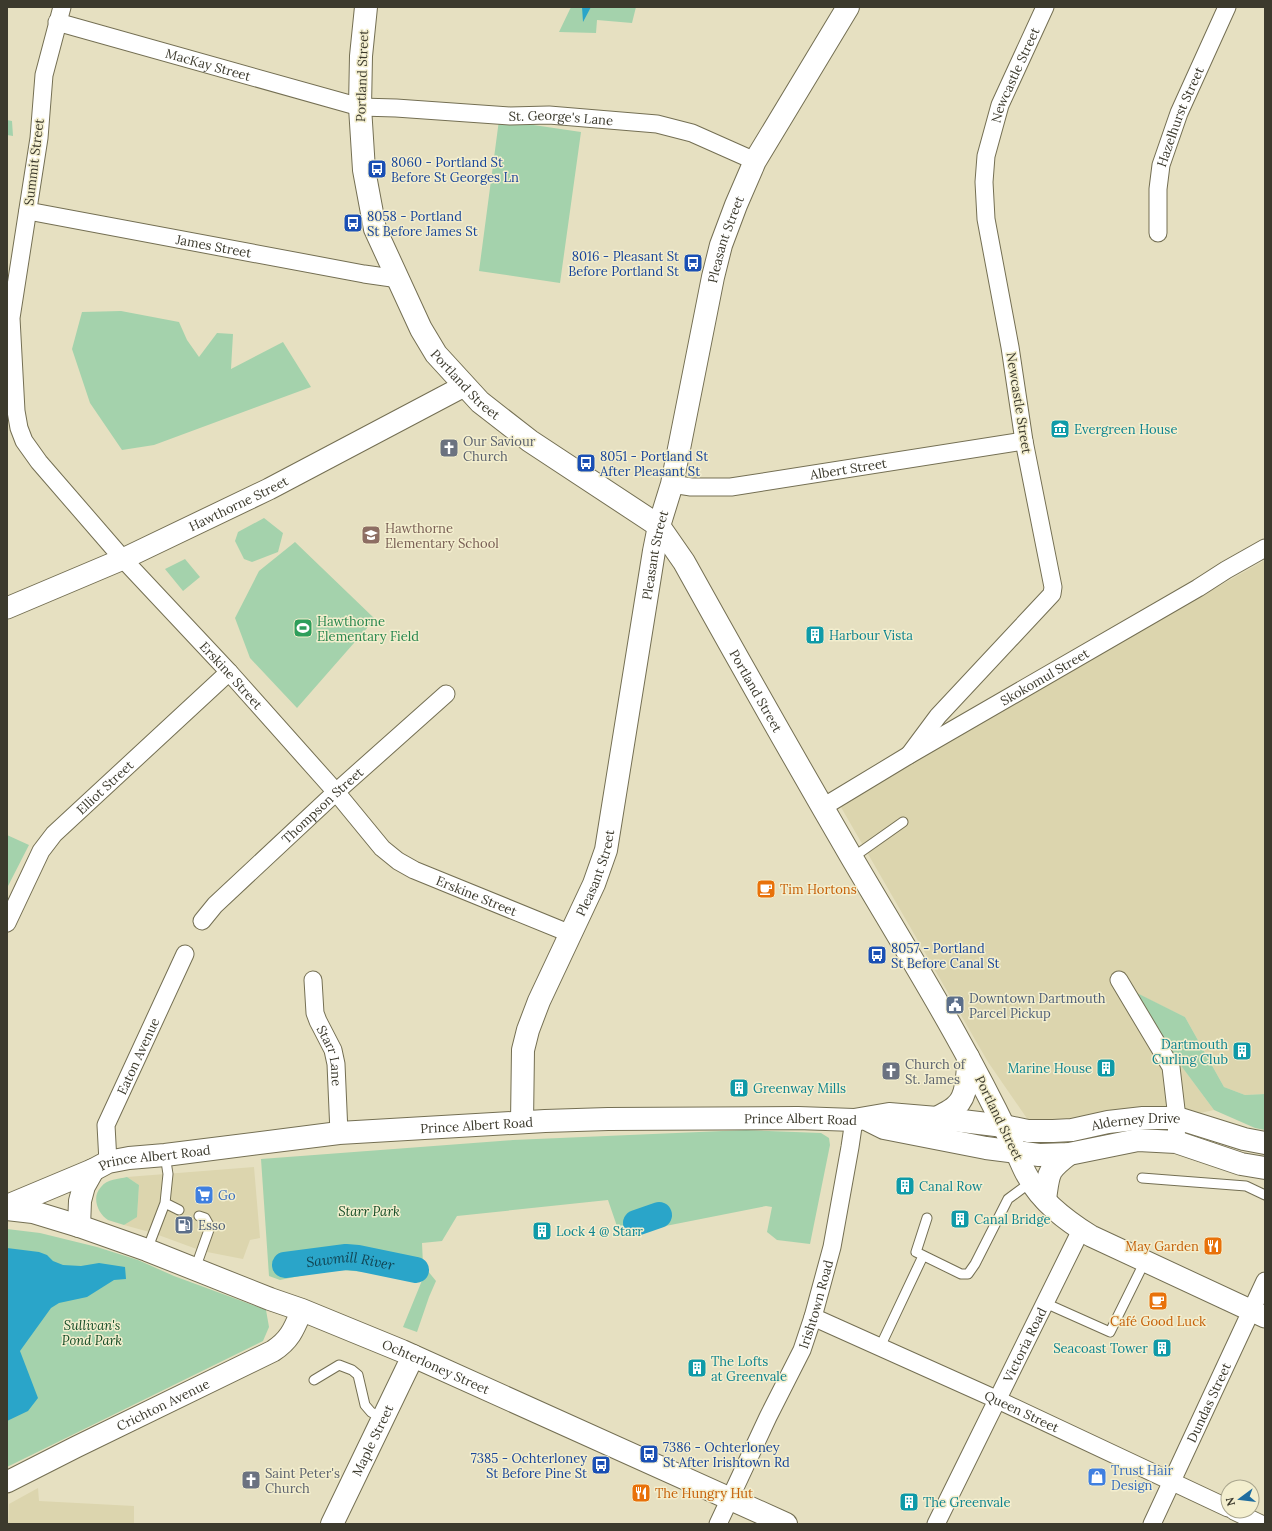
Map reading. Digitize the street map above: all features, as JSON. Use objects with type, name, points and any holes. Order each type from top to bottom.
[{"type":"main road","name":"Portland Street","points":[[366,7],[361,56],[360,107],[364,170],[375,229],[421,329],[436,354],[480,402],[530,442],[659,526],[684,562],[852,858],[968,1056],[1016,1152]]},
{"type":"main road","name":"Pleasant Street","points":[[522,1122],[523,1050],[528,1030],[539,1001],[594,884],[606,850],[659,526],[672,484],[713,277],[721,245],[755,161],[848,7]]},
{"type":"main road","points":[[937,1118],[958,1105],[966,1088],[968,1056]]},
{"type":"main road","name":"Prince Albert Road","points":[[7,1208],[101,1166],[129,1158],[165,1156],[339,1133],[522,1122],[608,1119],[859,1119],[889,1114],[1004,1126]]},
{"type":"main road","name":"Alderney Drive","points":[[1004,1126],[1028,1131],[1053,1131],[1072,1130],[1108,1122],[1143,1118],[1177,1118],[1244,1139],[1265,1143]]},
{"type":"main road","name":"Prince Albert Road","points":[[859,1119],[884,1128],[986,1148],[1016,1152]]},
{"type":"main road","name":"Alderney Drive","points":[[1016,1152],[1039,1155],[1069,1154],[1138,1140],[1176,1142],[1241,1164],[1265,1168]]},
{"type":"main road","points":[[1045,1199],[1048,1176],[1054,1166],[1069,1154]]},
{"type":"main road","name":"Prince Albert Road","points":[[7,1208],[33,1212],[79,1226],[80,1201],[84,1186],[101,1166]]},
{"type":"main road","name":"Ochterloney Street","points":[[79,1226],[147,1250],[270,1299],[302,1310],[413,1356],[786,1524]]},
{"type":"main road","name":"Maple Street","points":[[332,1524],[413,1356]]},
{"type":"street","name":"Newcastle Street","points":[[909,755],[938,716],[1052,594],[1053,587],[1024,441],[1010,347],[986,219],[985,169],[987,149],[1000,105],[1045,7]]},
{"type":"street","name":"Hazelhurst Street","points":[[1158,233],[1158,189],[1161,165],[1179,113],[1227,7]]},
{"type":"street","name":"MacKay Street","points":[[59,14],[360,107]]},
{"type":"street","name":"Summit Street","points":[[9,320],[39,138],[44,76],[59,14]]},
{"type":"street","name":"St. George's Lane","points":[[360,107],[510,116],[549,115],[657,124],[692,133],[755,161]]},
{"type":"street","name":"James Street","points":[[28,211],[364,274],[399,279]]},
{"type":"street","name":"Erskine Street","points":[[9,320],[16,411],[19,428],[24,441],[39,462],[123,559],[229,672],[336,792],[382,848],[398,861],[414,870],[571,934]]},
{"type":"street","name":"Hawthorne Street","points":[[7,608],[123,559],[269,489],[464,386]]},
{"type":"street","name":"Albert Street","points":[[672,484],[691,487],[731,487],[1024,441]]},
{"type":"street","name":"Skokomul Street","points":[[823,807],[909,755],[1265,548]]},
{"type":"street","name":"Elliot Street","points":[[7,923],[41,851],[54,834],[229,672]]},
{"type":"street","name":"Thompson Street","points":[[202,921],[215,905],[336,792],[446,694]]},
{"type":"street","name":"Eaton Avenue","points":[[101,1166],[106,1126],[185,954]]},
{"type":"street","name":"Starr Lane","points":[[313,980],[315,1013],[333,1050],[336,1064],[339,1133]]},
{"type":"street","points":[[1119,980],[1170,1067],[1177,1118],[1176,1142]]},
{"type":"street","name":"Irishtown Road","points":[[718,1524],[802,1350],[813,1317],[832,1247],[850,1147],[859,1119]]},
{"type":"street","name":"Portland Street","points":[[1016,1152],[1031,1182],[1053,1209],[1081,1230],[1258,1314]]},
{"type":"street","points":[[1241,1164],[1265,1176]]},
{"type":"street","name":"Victoria Road","points":[[936,1524],[1081,1230]]},
{"type":"street","name":"Dundas Street","points":[[1152,1524],[1171,1482],[1258,1314],[1265,1281]]},
{"type":"street","name":"Crichton Avenue","points":[[7,1482],[273,1351],[284,1344],[294,1328],[302,1310]]},
{"type":"street","name":"Queen Street","points":[[813,1317],[998,1400],[1220,1504]]},
{"type":"street","points":[[1251,1519],[1262,1524]]},
{"type":"lane","points":[[852,858],[903,822]]},
{"type":"lane","points":[[147,1250],[165,1204],[168,1174],[165,1156]]},
{"type":"lane","points":[[1142,1178],[1246,1186],[1265,1195]]},
{"type":"lane","points":[[927,1218],[916,1252],[961,1274],[968,1274],[975,1264],[1008,1199],[1031,1182]]},
{"type":"lane","points":[[165,1204],[179,1210]]},
{"type":"lane","points":[[195,1269],[210,1227],[205,1218],[199,1216]]},
{"type":"lane","points":[[880,1347],[923,1256]]},
{"type":"lane","points":[[1045,1303],[1110,1332],[1145,1261]]},
{"type":"lane","points":[[314,1380],[339,1365],[352,1370],[358,1375],[365,1405],[371,1412],[383,1419]]},
{"type":"shaded area","points":[[1265,560],[1265,1094],[1245,1095],[1224,1087],[1185,1017],[1122,986],[1214,1110],[1177,1118],[1035,1130],[988,1062],[838,802]]},
{"type":"shaded area","name":"Esso","points":[[254,1167],[260,1238],[250,1240],[243,1259],[202,1251],[153,1233],[124,1225],[137,1216],[139,1185],[127,1177]]},
{"type":"shaded area","points":[[38,1488],[39,1501],[134,1506],[134,1524],[8,1524],[9,1504]]},
{"type":"green space","points":[[571,7],[636,7],[632,23],[597,20],[596,33],[559,32]]},
{"type":"green space","points":[[7,120],[12,121],[13,136],[7,135]]},
{"type":"green space","points":[[499,120],[581,132],[560,283],[479,271]]},
{"type":"green space","points":[[121,311],[179,322],[187,340],[199,357],[217,333],[233,334],[231,369],[283,342],[311,387],[154,445],[122,450],[90,403],[72,349],[82,312]]},
{"type":"green space","points":[[264,518],[283,533],[278,552],[252,562],[244,559],[235,541],[238,532]]},
{"type":"green space","name":"Hawthorne Elementary Field","points":[[295,542],[375,619],[297,708],[250,658],[235,618],[259,571]]},
{"type":"green space","points":[[185,559],[200,577],[183,591],[165,569]]},
{"type":"green space","points":[[7,835],[29,845],[7,888]]},
{"type":"green space","points":[[1121,985],[1185,1017],[1224,1087],[1245,1095],[1265,1094],[1265,1130],[1255,1128],[1214,1110]]},
{"type":"green space","name":"Starr Park","points":[[746,1130],[821,1133],[829,1138],[830,1145],[810,1244],[777,1240],[767,1232],[772,1207],[766,1206],[620,1235],[608,1200],[457,1216],[442,1241],[422,1243],[423,1265],[436,1281],[417,1332],[403,1327],[423,1278],[334,1269],[280,1280],[269,1276],[261,1159],[513,1140]]},
{"type":"green space","points":[[127,1177],[139,1185],[137,1217],[124,1225],[108,1220],[101,1214],[97,1205],[96,1196],[98,1191],[106,1182]]},
{"type":"green space","name":"Sullivan's Pond Park","points":[[7,1229],[40,1233],[97,1247],[138,1260],[174,1276],[266,1310],[269,1327],[263,1341],[7,1467]]},
{"type":"water","points":[[582,7],[591,7],[583,22]]},
{"type":"water","points":[[7,1248],[39,1252],[47,1255],[53,1261],[63,1265],[81,1266],[99,1263],[125,1267],[126,1279],[114,1280],[87,1297],[59,1303],[51,1308],[20,1351],[38,1398],[28,1411],[7,1421]]},
{"type":"waterway","name":"Sawmill River","points":[[636,1223],[659,1215]]},
{"type":"waterway","name":"Sawmill River","points":[[285,1265],[346,1257],[358,1258],[416,1270]]},
{"type":"place","name":"8060 - Portland St Before St Georges Ln","points":[[377,169]]},
{"type":"place","name":"8058 - Portland St Before James St","points":[[353,223]]},
{"type":"place","name":"8016 - Pleasant St Before Portland St","points":[[693,263]]},
{"type":"place","name":"Evergreen House","points":[[1060,429]]},
{"type":"place","name":"Our Saviour Church","points":[[449,448]]},
{"type":"place","name":"8051 - Portland St After Pleasant St","points":[[586,463]]},
{"type":"place","name":"Hawthorne Elementary School","points":[[371,535]]},
{"type":"place","name":"Hawthorne Elementary Field","points":[[303,628]]},
{"type":"place","name":"Harbour Vista","points":[[815,635]]},
{"type":"place","name":"Tim Hortons","points":[[766,889]]},
{"type":"place","name":"8057 - Portland St Before Canal St","points":[[877,955]]},
{"type":"place","name":"Downtown Dartmouth Parcel Pickup","points":[[955,1005]]},
{"type":"place","name":"Dartmouth Curling Club","points":[[1242,1051]]},
{"type":"place","name":"Marine House","points":[[1106,1068]]},
{"type":"place","name":"Church of St. James","points":[[891,1071]]},
{"type":"place","name":"Greenway Mills","points":[[739,1088]]},
{"type":"place","name":"Canal Row","points":[[905,1186]]},
{"type":"place","name":"Go","points":[[204,1195]]},
{"type":"place","name":"Canal Bridge","points":[[960,1219]]},
{"type":"place","name":"Esso","points":[[184,1225]]},
{"type":"place","name":"Lock 4 @ Starr","points":[[542,1231]]},
{"type":"place","name":"May Garden","points":[[1213,1246]]},
{"type":"place","name":"Café Good Luck","points":[[1158,1301]]},
{"type":"place","name":"Seacoast Tower","points":[[1162,1348]]},
{"type":"place","name":"The Lofts at Greenvale","points":[[697,1368]]},
{"type":"place","name":"7386 - Ochterloney St After Irishtown Rd","points":[[649,1454]]},
{"type":"place","name":"7385 - Ochterloney St Before Pine St","points":[[601,1465]]},
{"type":"place","name":"Trust Hair Design","points":[[1097,1477]]},
{"type":"place","name":"Saint Peter's Church","points":[[251,1480]]},
{"type":"place","name":"The Hungry Hut","points":[[641,1493]]},
{"type":"place","name":"The Greenvale","points":[[909,1502]]}]
